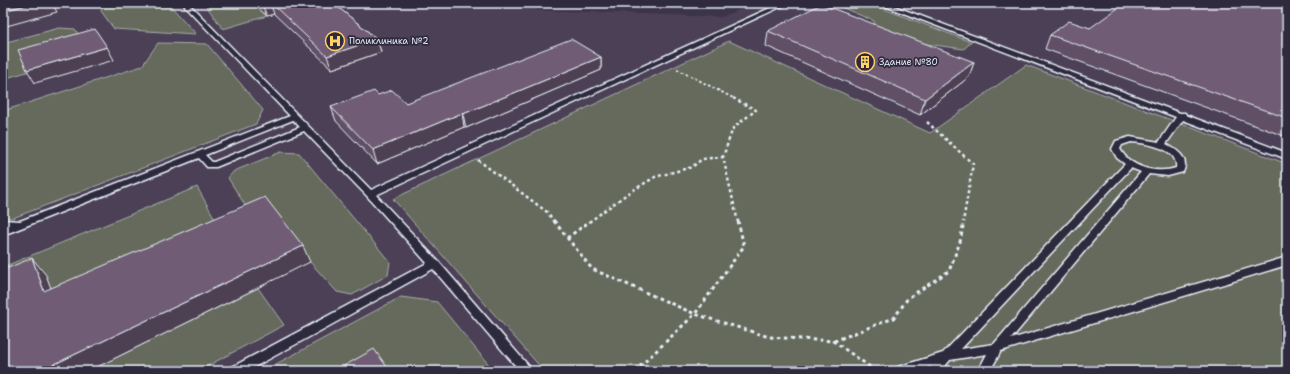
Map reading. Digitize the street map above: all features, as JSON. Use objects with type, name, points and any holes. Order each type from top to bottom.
[{"type":"lane","points":[[185,3],[293,117],[370,194],[434,264],[527,371]]},
{"type":"lane","points":[[370,194],[786,3]]},
{"type":"lane","points":[[880,3],[1287,156]]},
{"type":"lane","points":[[1161,145],[1182,116]]},
{"type":"lane","points":[[3,232],[293,117]]},
{"type":"lane","points":[[199,153],[210,165],[216,164],[304,128]]},
{"type":"lane","points":[[1140,139],[1161,145],[1170,150],[1181,160],[1182,166],[1180,170],[1167,174],[1147,171],[1130,164],[1117,153],[1116,147],[1117,143],[1123,140],[1140,139]]},
{"type":"lane","points":[[934,371],[1130,164]]},
{"type":"lane","points":[[984,371],[997,348],[1147,171]]},
{"type":"lane","points":[[3,223],[22,224]]},
{"type":"lane","points":[[902,371],[947,356],[997,348],[1287,261]]},
{"type":"lane","points":[[236,371],[434,264]]},
{"type":"path","points":[[635,371],[695,314],[744,246],[723,157],[733,128],[756,110],[661,61]]},
{"type":"path","points":[[465,151],[547,212],[592,269],[695,314],[769,337],[833,341],[894,318],[908,298],[949,271],[960,242],[973,164],[926,122]]},
{"type":"path","points":[[567,238],[627,194],[656,177],[692,167],[702,159],[723,157]]},
{"type":"path","points":[[833,341],[876,371]]},
{"type":"shaded area","points":[[3,3],[538,3],[536,10],[722,17],[753,3],[1287,3],[1287,371],[3,371]]},
{"type":"green space","points":[[103,3],[168,3],[196,34],[114,29],[101,11]]},
{"type":"green space","points":[[204,3],[252,3],[267,16],[223,29]]},
{"type":"green space","points":[[831,3],[868,3],[971,42],[964,49],[926,44],[875,27],[874,21]]},
{"type":"green space","points":[[59,28],[75,29],[86,45],[30,71],[3,79],[3,43]]},
{"type":"green space","points":[[729,41],[930,133],[1026,65],[1287,164],[1287,371],[544,371],[393,199]]},
{"type":"green space","points":[[158,43],[207,44],[263,110],[256,124],[13,218],[3,217],[3,111],[142,66]]},
{"type":"green space","points":[[281,152],[299,153],[390,262],[388,275],[352,295],[337,292],[310,262],[255,221],[228,178],[234,171]]},
{"type":"green space","points":[[197,187],[224,235],[58,307],[3,293],[3,267]]},
{"type":"green space","points":[[258,288],[284,325],[198,371],[89,371]]},
{"type":"green space","points":[[401,297],[437,302],[494,371],[263,371]]},
{"type":"building","points":[[3,3],[34,3],[3,11]]},
{"type":"building","points":[[271,3],[333,3],[377,39],[327,56]]},
{"type":"building","points":[[1125,3],[1287,3],[1287,118],[1050,35],[1069,21],[1090,28]]},
{"type":"building","name":"Здание №80","points":[[821,4],[974,62],[925,99],[768,31]]},
{"type":"building","points":[[95,29],[107,47],[27,70],[18,50]]},
{"type":"building","points":[[571,39],[601,57],[373,150],[331,107],[374,91],[378,95],[392,90],[406,103]]},
{"type":"building","points":[[265,197],[303,246],[40,371],[3,371],[3,270],[32,258],[44,291]]},
{"type":"building","points":[[374,349],[390,371],[335,371]]},
{"type":"place","name":"Поликлиника №2","points":[[335,41]]},
{"type":"place","name":"Здание №80","points":[[865,62]]}]
